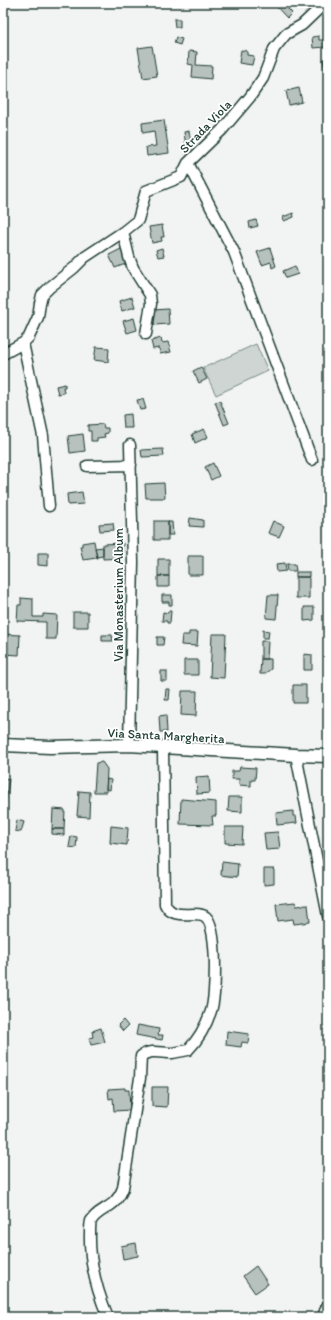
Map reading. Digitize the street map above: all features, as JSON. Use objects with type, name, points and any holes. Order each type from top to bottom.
[{"type":"street","name":"Strada Viola","points":[[3,354],[23,343],[29,337],[38,317],[42,295],[85,257],[123,232],[138,220],[146,191],[181,177],[188,163],[222,130],[250,97],[263,78],[274,49],[286,34],[302,25],[317,12],[324,3]]},
{"type":"street","points":[[188,163],[234,252],[312,460]]},
{"type":"street","points":[[123,232],[133,268],[150,295],[151,304],[146,334]]},
{"type":"street","points":[[23,343],[43,436],[49,506]]},
{"type":"street","name":"Via Monasterium Album","points":[[129,745],[133,562],[130,445]]},
{"type":"street","points":[[87,466],[131,465]]},
{"type":"street","name":"Via Santa Margherita","points":[[3,745],[129,745],[328,756]]},
{"type":"street","points":[[108,1317],[99,1294],[92,1263],[90,1222],[114,1204],[120,1196],[123,1188],[125,1166],[140,1078],[141,1056],[146,1053],[172,1053],[188,1050],[198,1040],[203,1032],[214,998],[214,948],[212,930],[207,919],[204,916],[186,915],[172,912],[167,909],[165,904],[163,748]]},
{"type":"street","points":[[296,755],[325,886],[328,916]]},
{"type":"street","points":[[322,1317],[328,1303]]},
{"type":"shaded area","points":[[256,344],[268,371],[216,395],[203,368]]},
{"type":"building","points":[[273,3],[282,3],[292,13],[287,18]]},
{"type":"building","points":[[174,19],[180,19],[180,27],[175,27]]},
{"type":"building","points":[[319,36],[319,40],[325,40],[326,47],[313,48],[312,37]]},
{"type":"building","points":[[176,37],[182,39],[180,45],[174,43]]},
{"type":"building","points":[[152,46],[157,76],[143,78],[138,48]]},
{"type":"building","points":[[241,50],[247,51],[247,55],[254,56],[252,65],[239,63]]},
{"type":"building","points":[[189,51],[197,52],[196,65],[212,66],[211,79],[192,77],[193,65],[188,64]]},
{"type":"building","points":[[328,59],[328,75],[326,76],[323,60]]},
{"type":"building","points":[[299,88],[302,102],[289,105],[286,91]]},
{"type":"building","points":[[164,120],[169,153],[147,156],[146,147],[156,146],[154,131],[143,133],[142,123]]},
{"type":"building","points":[[189,131],[192,148],[189,149],[190,153],[187,154],[184,132]]},
{"type":"building","points":[[293,213],[294,217],[284,221],[283,217]]},
{"type":"building","points":[[256,220],[258,226],[250,228],[249,222]]},
{"type":"building","points":[[162,225],[164,237],[161,237],[162,241],[152,243],[149,227]]},
{"type":"building","points":[[162,248],[164,256],[158,257],[156,250]]},
{"type":"building","points":[[270,248],[276,266],[272,268],[271,262],[262,265],[257,252]]},
{"type":"building","points":[[121,249],[128,263],[115,268],[109,255]]},
{"type":"building","points":[[295,266],[298,274],[286,278],[283,271]]},
{"type":"building","points":[[132,297],[135,307],[122,311],[119,301]]},
{"type":"building","points":[[168,309],[169,324],[154,325],[153,310]]},
{"type":"building","points":[[134,318],[137,330],[127,333],[123,321]]},
{"type":"building","points":[[161,338],[162,343],[168,342],[171,352],[160,354],[159,348],[153,349],[151,341]]},
{"type":"building","points":[[96,347],[109,348],[108,362],[94,360]]},
{"type":"building","points":[[201,367],[207,379],[199,383],[193,371]]},
{"type":"building","points":[[65,384],[65,387],[63,387],[64,393],[58,394],[56,386]]},
{"type":"building","points":[[143,399],[146,409],[140,410],[137,400]]},
{"type":"building","points":[[220,401],[229,423],[224,425],[215,402]]},
{"type":"building","points":[[131,414],[132,428],[124,428],[123,415]]},
{"type":"building","points":[[103,424],[104,428],[108,428],[108,433],[104,434],[105,437],[97,438],[97,441],[91,441],[91,431],[88,431],[88,425]]},
{"type":"building","points":[[204,429],[208,437],[195,443],[192,434]]},
{"type":"building","points":[[83,434],[85,451],[70,453],[68,436]]},
{"type":"building","points":[[163,449],[164,456],[142,457],[141,450]]},
{"type":"building","points":[[213,463],[219,476],[211,480],[205,467]]},
{"type":"building","points":[[164,483],[165,498],[146,498],[145,484]]},
{"type":"building","points":[[82,492],[84,504],[68,505],[67,494]]},
{"type":"building","points":[[190,518],[203,520],[203,527],[189,526]]},
{"type":"building","points":[[154,521],[168,521],[168,540],[154,540]]},
{"type":"building","points":[[273,521],[284,526],[279,537],[268,533]]},
{"type":"building","points":[[168,522],[172,522],[173,535],[168,535]]},
{"type":"building","points":[[113,523],[114,530],[100,531],[99,524]]},
{"type":"building","points":[[94,541],[97,558],[83,560],[80,546],[82,546],[82,543]]},
{"type":"building","points":[[123,543],[123,558],[103,559],[103,544]]},
{"type":"building","points":[[103,547],[103,556],[97,557],[95,548]]},
{"type":"building","points":[[38,553],[48,553],[48,566],[38,565]]},
{"type":"building","points":[[188,556],[203,556],[203,575],[188,575]]},
{"type":"building","points":[[158,559],[169,559],[169,576],[158,576]]},
{"type":"building","points":[[285,563],[286,571],[277,572],[276,564]]},
{"type":"building","points":[[287,564],[295,564],[296,571],[288,571]]},
{"type":"building","points":[[296,572],[309,572],[309,577],[296,577]]},
{"type":"building","points":[[158,576],[169,576],[169,587],[158,587]]},
{"type":"building","points":[[296,577],[309,577],[309,598],[296,598]]},
{"type":"building","points":[[162,595],[172,595],[172,605],[169,605],[169,602],[162,602]]},
{"type":"building","points":[[268,595],[278,595],[276,619],[266,618]]},
{"type":"building","points":[[21,598],[33,599],[33,617],[43,617],[43,614],[57,615],[56,639],[46,639],[46,622],[17,621],[18,605],[21,605]]},
{"type":"building","points":[[304,607],[314,607],[314,620],[304,621]]},
{"type":"building","points":[[168,611],[171,611],[170,623],[167,623],[167,621],[162,621],[163,612],[168,613]]},
{"type":"building","points":[[73,612],[88,612],[88,627],[73,627]]},
{"type":"building","points":[[263,630],[269,631],[268,638],[263,638]]},
{"type":"building","points":[[189,632],[198,632],[197,646],[181,645],[182,635],[189,635]]},
{"type":"building","points":[[3,634],[20,635],[19,655],[3,654]]},
{"type":"building","points":[[212,634],[226,634],[224,678],[210,677]]},
{"type":"building","points":[[102,635],[112,635],[113,641],[102,641]]},
{"type":"building","points":[[157,637],[164,637],[163,645],[157,645]]},
{"type":"building","points":[[261,641],[268,641],[267,659],[261,659]]},
{"type":"building","points":[[304,654],[312,655],[312,670],[304,670]]},
{"type":"building","points":[[261,659],[271,659],[271,669],[264,674],[260,674]]},
{"type":"building","points":[[184,660],[198,660],[198,675],[184,675]]},
{"type":"building","points":[[161,671],[167,671],[167,681],[161,681]]},
{"type":"building","points":[[293,685],[306,685],[306,703],[293,703]]},
{"type":"building","points":[[166,689],[170,689],[169,700],[165,700]]},
{"type":"building","points":[[182,691],[197,691],[196,716],[181,715]]},
{"type":"building","points":[[166,715],[167,732],[160,732],[159,716]]},
{"type":"building","points":[[102,762],[107,769],[106,792],[94,792],[96,763]]},
{"type":"building","points":[[240,767],[256,768],[255,780],[251,780],[251,786],[239,785],[239,779],[232,779],[232,771],[239,771]]},
{"type":"building","points":[[209,776],[210,793],[197,794],[196,777]]},
{"type":"building","points":[[3,778],[9,779],[5,807],[3,806]]},
{"type":"building","points":[[107,779],[111,780],[110,790],[106,789]]},
{"type":"building","points":[[79,791],[90,792],[89,817],[77,816]]},
{"type":"building","points":[[229,797],[242,797],[242,812],[228,811]]},
{"type":"building","points":[[181,799],[216,802],[216,816],[212,816],[213,825],[180,824]]},
{"type":"building","points":[[53,809],[65,810],[64,829],[52,829]]},
{"type":"building","points":[[293,811],[293,816],[296,816],[297,823],[277,825],[276,813]]},
{"type":"building","points":[[17,820],[24,822],[21,832],[15,831]]},
{"type":"building","points":[[111,826],[128,828],[127,845],[110,843]]},
{"type":"building","points":[[225,827],[243,827],[242,844],[225,843]]},
{"type":"building","points":[[52,829],[64,829],[64,835],[52,834]]},
{"type":"building","points":[[278,832],[280,849],[266,850],[264,833]]},
{"type":"building","points":[[71,836],[77,837],[76,848],[69,847]]},
{"type":"building","points":[[222,862],[238,864],[237,877],[221,875]]},
{"type":"building","points":[[264,869],[274,869],[274,884],[264,885]]},
{"type":"building","points":[[295,902],[296,906],[308,905],[310,922],[294,924],[293,919],[278,921],[276,904]]},
{"type":"building","points":[[123,1020],[128,1026],[123,1031],[118,1025]]},
{"type":"building","points":[[138,1025],[159,1029],[158,1035],[163,1035],[162,1040],[136,1035]]},
{"type":"building","points":[[101,1028],[105,1042],[91,1045],[89,1038],[93,1037],[92,1031]]},
{"type":"building","points":[[227,1031],[249,1034],[248,1043],[242,1042],[241,1047],[226,1045]]},
{"type":"building","points":[[152,1087],[168,1087],[167,1107],[152,1106]]},
{"type":"building","points":[[125,1088],[125,1090],[129,1090],[130,1110],[114,1111],[113,1098],[109,1099],[108,1089]]},
{"type":"building","points":[[136,1243],[138,1256],[123,1259],[121,1246]]},
{"type":"building","points":[[256,1266],[268,1284],[255,1293],[243,1276]]}]
